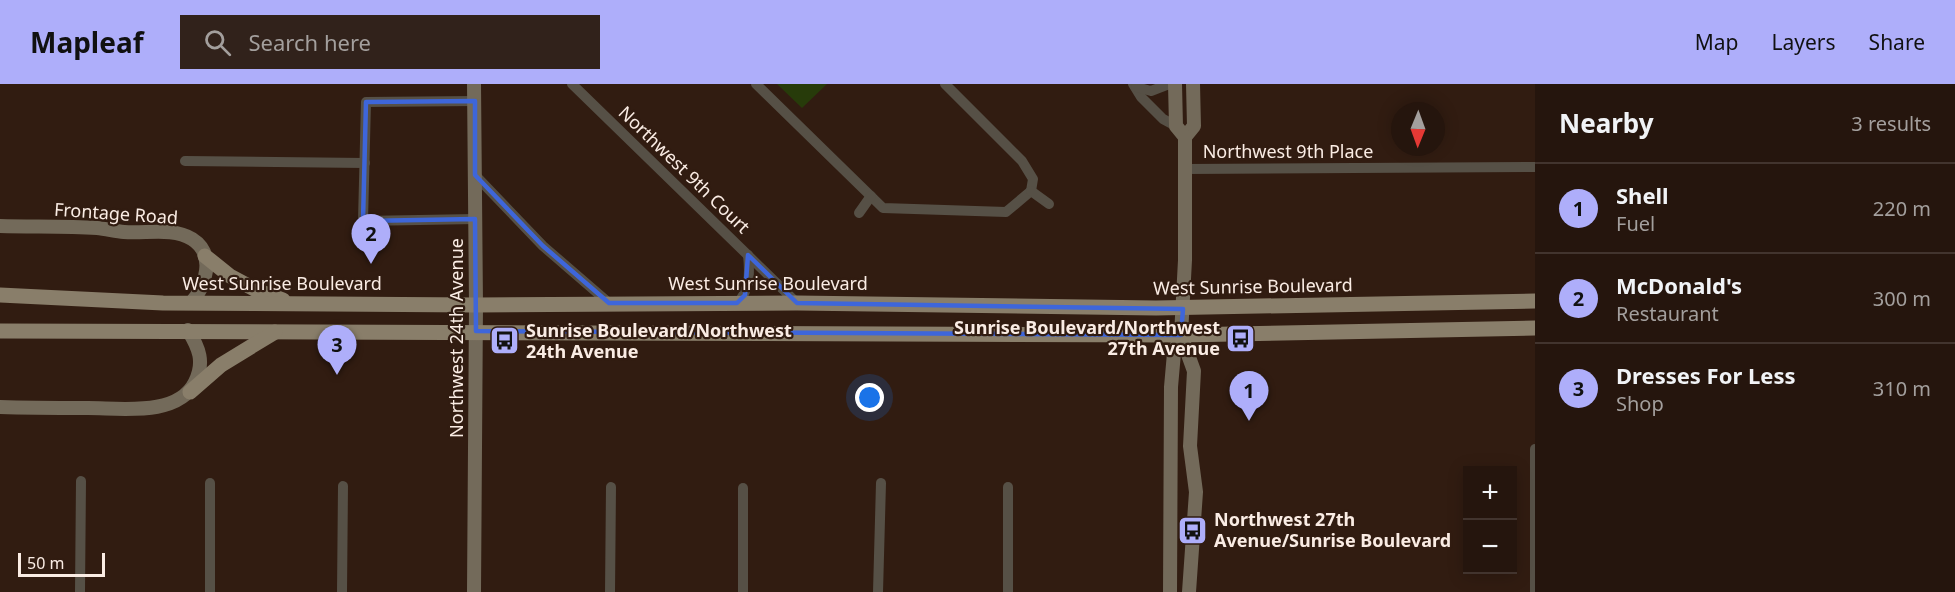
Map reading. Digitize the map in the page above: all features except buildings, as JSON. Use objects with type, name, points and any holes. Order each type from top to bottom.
[{"type":"main road","points":[[206,256],[245,285],[294,304]]},
{"type":"main road","name":"West Sunrise Boulevard","points":[[0,295],[191,303],[476,305],[797,303],[1183,309],[1535,301]]},
{"type":"main road","points":[[0,331],[1181,334],[1535,328]]},
{"type":"main road","points":[[190,392],[228,360],[278,330]]},
{"type":"street","name":"Northwest 24th Avenue","points":[[474,84],[476,305],[474,592]]},
{"type":"street","name":"Northwest 9th Court","points":[[572,84],[797,303]]},
{"type":"street","points":[[756,84],[882,208],[1006,212],[1031,191],[1033,179],[1022,161],[945,84]]},
{"type":"street","points":[[1134,85],[1151,91],[1169,84]]},
{"type":"street","points":[[1175,84],[1176,126]]},
{"type":"street","points":[[1185,137],[1194,126],[1193,84]]},
{"type":"street","points":[[1134,85],[1141,97],[1163,119],[1176,126],[1185,137],[1183,309],[1181,334],[1174,353],[1171,387],[1170,592]]},
{"type":"street","points":[[475,101],[366,102],[363,220],[475,219]]},
{"type":"street","points":[[185,161],[365,163]]},
{"type":"street","name":"Northwest 9th Place","points":[[1186,169],[1535,167]]},
{"type":"street","points":[[475,175],[543,246],[609,303]]},
{"type":"street","points":[[1031,191],[1049,204]]},
{"type":"street","points":[[859,213],[871,196]]},
{"type":"street","name":"Frontage Road","points":[[0,226],[96,228],[124,232],[182,234],[193,239],[206,256]]},
{"type":"street","name":"Northwest 9th Court","points":[[737,303],[745,295],[750,271],[748,255]]},
{"type":"street","points":[[191,303],[201,292],[206,280],[206,256]]},
{"type":"street","points":[[0,408],[151,407],[175,401],[190,392],[197,378],[200,359],[198,347],[188,330]]},
{"type":"street","points":[[1181,334],[1194,371],[1191,446],[1196,492],[1190,592]]},
{"type":"street","points":[[1534,592],[1535,449]]},
{"type":"street","points":[[80,592],[81,482]]},
{"type":"street","points":[[210,483],[210,592]]},
{"type":"street","points":[[878,592],[881,483]]},
{"type":"street","points":[[342,592],[344,486]]},
{"type":"street","points":[[610,592],[611,487]]},
{"type":"street","points":[[1008,487],[1008,592]]},
{"type":"street","points":[[743,488],[743,592]]},
{"type":"highlighted area","points":[[475,101],[475,175],[543,246],[609,303],[737,303],[745,295],[748,255],[797,303],[1183,309],[1181,335],[476,331],[475,219],[363,221],[366,102]]},
{"type":"green space","points":[[777,84],[827,84],[802,108]]},
{"type":"place","name":"McDonald's","points":[[371,264]]},
{"type":"place","name":"Sunrise Boulevard/Northwest 27th Avenue","points":[[1241,338]]},
{"type":"place","name":"Sunrise Boulevard/Northwest 24th Avenue","points":[[505,341]]},
{"type":"place","name":"Dresses For Less","points":[[337,375]]},
{"type":"place","name":"Shell","points":[[1249,421]]},
{"type":"place","name":"Northwest 27th Avenue/Sunrise Boulevard","points":[[1193,530]]}]
